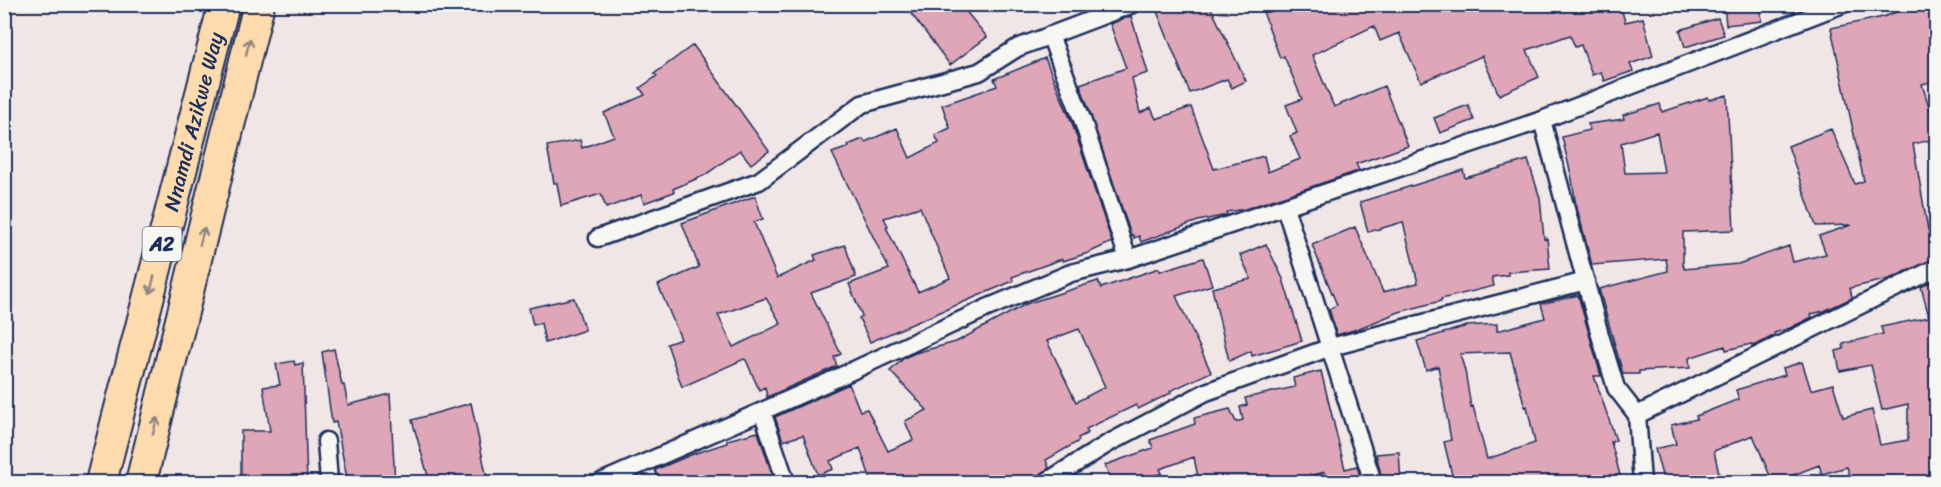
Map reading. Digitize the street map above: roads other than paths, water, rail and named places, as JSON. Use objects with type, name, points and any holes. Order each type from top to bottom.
[{"type":"highway","name":"Nnamdi Azikwe Way","points":[[101,483],[224,4]]},
{"type":"highway","name":"Nnamdi Azikwe Way","points":[[141,483],[259,4]]},
{"type":"street","points":[[598,238],[759,181],[862,104],[979,72],[1017,48],[1133,4]]},
{"type":"street","points":[[601,483],[987,308],[1071,273],[1128,259],[1542,120],[1843,4]]},
{"type":"street","points":[[1050,35],[1082,119],[1128,259]]},
{"type":"street","points":[[1542,120],[1616,388],[1637,415],[1639,482]]},
{"type":"street","points":[[1285,207],[1372,483]]},
{"type":"street","points":[[1637,415],[1936,268]]},
{"type":"street","points":[[1046,483],[1109,444],[1206,392],[1331,347],[1586,281]]},
{"type":"street","points":[[762,411],[786,483]]},
{"type":"street","points":[[326,441],[329,483]]}]
